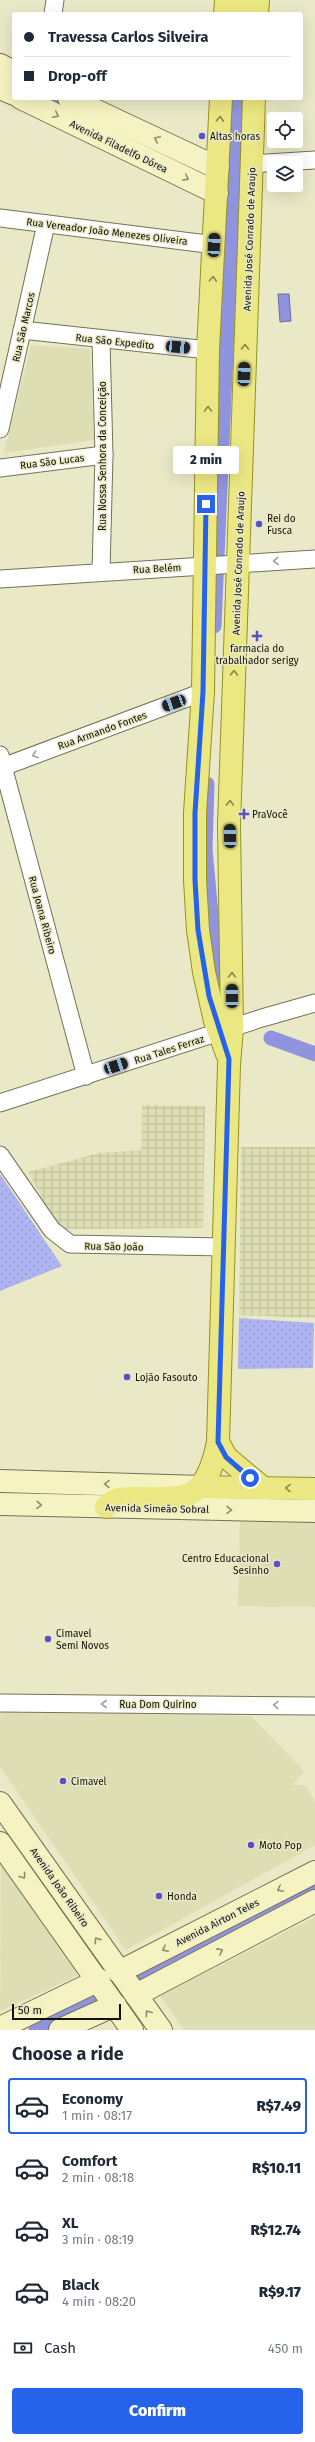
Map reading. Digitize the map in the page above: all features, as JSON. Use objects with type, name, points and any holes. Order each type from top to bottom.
[{"type":"main road","points":[[225,12],[226,0]]},
{"type":"main road","points":[[240,0],[244,12]]},
{"type":"main road","points":[[257,12],[258,0]]},
{"type":"main road","points":[[0,65],[12,71]]},
{"type":"main road","points":[[0,88],[12,93]]},
{"type":"main road","name":"Avenida Filadelfo Dórea","points":[[26,100],[218,180]]},
{"type":"main road","points":[[73,100],[218,180]]},
{"type":"main road","points":[[106,1507],[112,1500],[125,1498],[177,1498],[188,1496],[202,1486],[214,1461],[218,1442],[229,1059],[226,1030],[204,972],[198,930],[195,880],[195,813],[203,692],[207,565],[210,441],[208,350],[218,180],[221,100]]},
{"type":"main road","name":"Avenida José Conrado de Araujo","points":[[226,1030],[235,564],[254,100]]},
{"type":"main road","points":[[210,441],[240,418]]},
{"type":"main road","points":[[218,1442],[226,1457],[262,1487]]},
{"type":"main road","points":[[0,1481],[315,1489]]},
{"type":"main road","name":"Avenida Simeão Sobral","points":[[0,1504],[315,1511]]},
{"type":"main road","name":"Avenida João Ribeiro","points":[[0,1803],[161,2030]]},
{"type":"main road","points":[[0,1844],[132,2030]]},
{"type":"main road","name":"Avenida Airton Teles","points":[[120,1974],[315,1872]]},
{"type":"main road","points":[[135,1994],[315,1901]]},
{"type":"main road","points":[[0,2028],[106,1992]]},
{"type":"main road","points":[[60,2030],[106,1992]]},
{"type":"street","points":[[53,12],[55,0]]},
{"type":"street","points":[[251,164],[315,160]]},
{"type":"street","name":"Rua Vereador João Menezes Oliveira","points":[[0,218],[214,245]]},
{"type":"street","name":"Rua São Marcos","points":[[0,429],[46,224]]},
{"type":"street","name":"Rua São Expedito","points":[[22,330],[101,340],[208,350]]},
{"type":"street","name":"Rua Nossa Senhora da Conceição","points":[[101,340],[104,454],[101,572]]},
{"type":"street","name":"Rua São Lucas","points":[[0,468],[104,454]]},
{"type":"street","name":"Rua Belém","points":[[0,579],[315,559]]},
{"type":"street","name":"Rua Armando Fontes","points":[[1,763],[203,692]]},
{"type":"street","name":"Rua Joana Ribeiro","points":[[1,763],[86,1076]]},
{"type":"street","name":"Rua Tales Ferraz","points":[[0,1103],[315,1003]]},
{"type":"street","name":"Rua São João","points":[[0,1155],[52,1230],[70,1244],[224,1247]]},
{"type":"street","name":"Rua Dom Quirino","points":[[0,1703],[315,1706]]},
{"type":"street","points":[[0,1844],[21,1832]]},
{"type":"shaded area","points":[[278,294],[289,294],[291,321],[280,322]]},
{"type":"shaded area","points":[[31,345],[90,349],[94,440],[4,453]]},
{"type":"shaded area","points":[[142,1105],[205,1106],[203,1228],[59,1229],[28,1172],[99,1153],[141,1150]]},
{"type":"shaded area","points":[[241,1147],[315,1147],[315,1318],[239,1315]]},
{"type":"shaded area","points":[[0,1174],[62,1266],[0,1291]]},
{"type":"shaded area","points":[[239,1318],[314,1323],[313,1368],[238,1369]]},
{"type":"shaded area","name":"Centro Educacional Sesinho","points":[[240,1520],[315,1521],[315,1607],[238,1606]]},
{"type":"shaded area","points":[[0,1712],[251,1716],[304,1771],[293,1785],[306,1786],[315,1802],[315,1845],[126,1950],[0,1767]]},
{"type":"shaded area","points":[[1,1859],[75,1969],[77,1976],[0,2011]]},
{"type":"shaded area","points":[[315,1917],[315,2030],[184,2030],[160,1996]]},
{"type":"waterway","points":[[57,100],[78,110]]},
{"type":"waterway","points":[[214,626],[237,100]]},
{"type":"waterway","points":[[207,784],[205,849],[217,980]]},
{"type":"waterway","points":[[271,1038],[315,1054]]},
{"type":"waterway","points":[[36,2030],[315,1887]]},
{"type":"place","name":"Altas horas","points":[[202,136]]},
{"type":"place","name":"Rei do Fusca","points":[[259,524]]},
{"type":"place","name":"farmacia do trabalhador serigy","points":[[257,636]]},
{"type":"place","name":"PraVocê","points":[[244,814]]},
{"type":"place","name":"Lojão Fasouto","points":[[127,1377]]},
{"type":"place","name":"Centro Educacional Sesinho","points":[[277,1564]]},
{"type":"place","name":"Cimavel Semi Novos","points":[[48,1639]]},
{"type":"place","name":"Cimavel","points":[[63,1781]]},
{"type":"place","name":"Moto Pop","points":[[251,1845]]},
{"type":"place","name":"Honda","points":[[159,1896]]},
{"type":"route","points":[[206,504],[203,692],[195,813],[195,880],[198,930],[204,972],[215,1021],[229,1059],[218,1442],[226,1457],[239,1470],[250,1478]]}]
